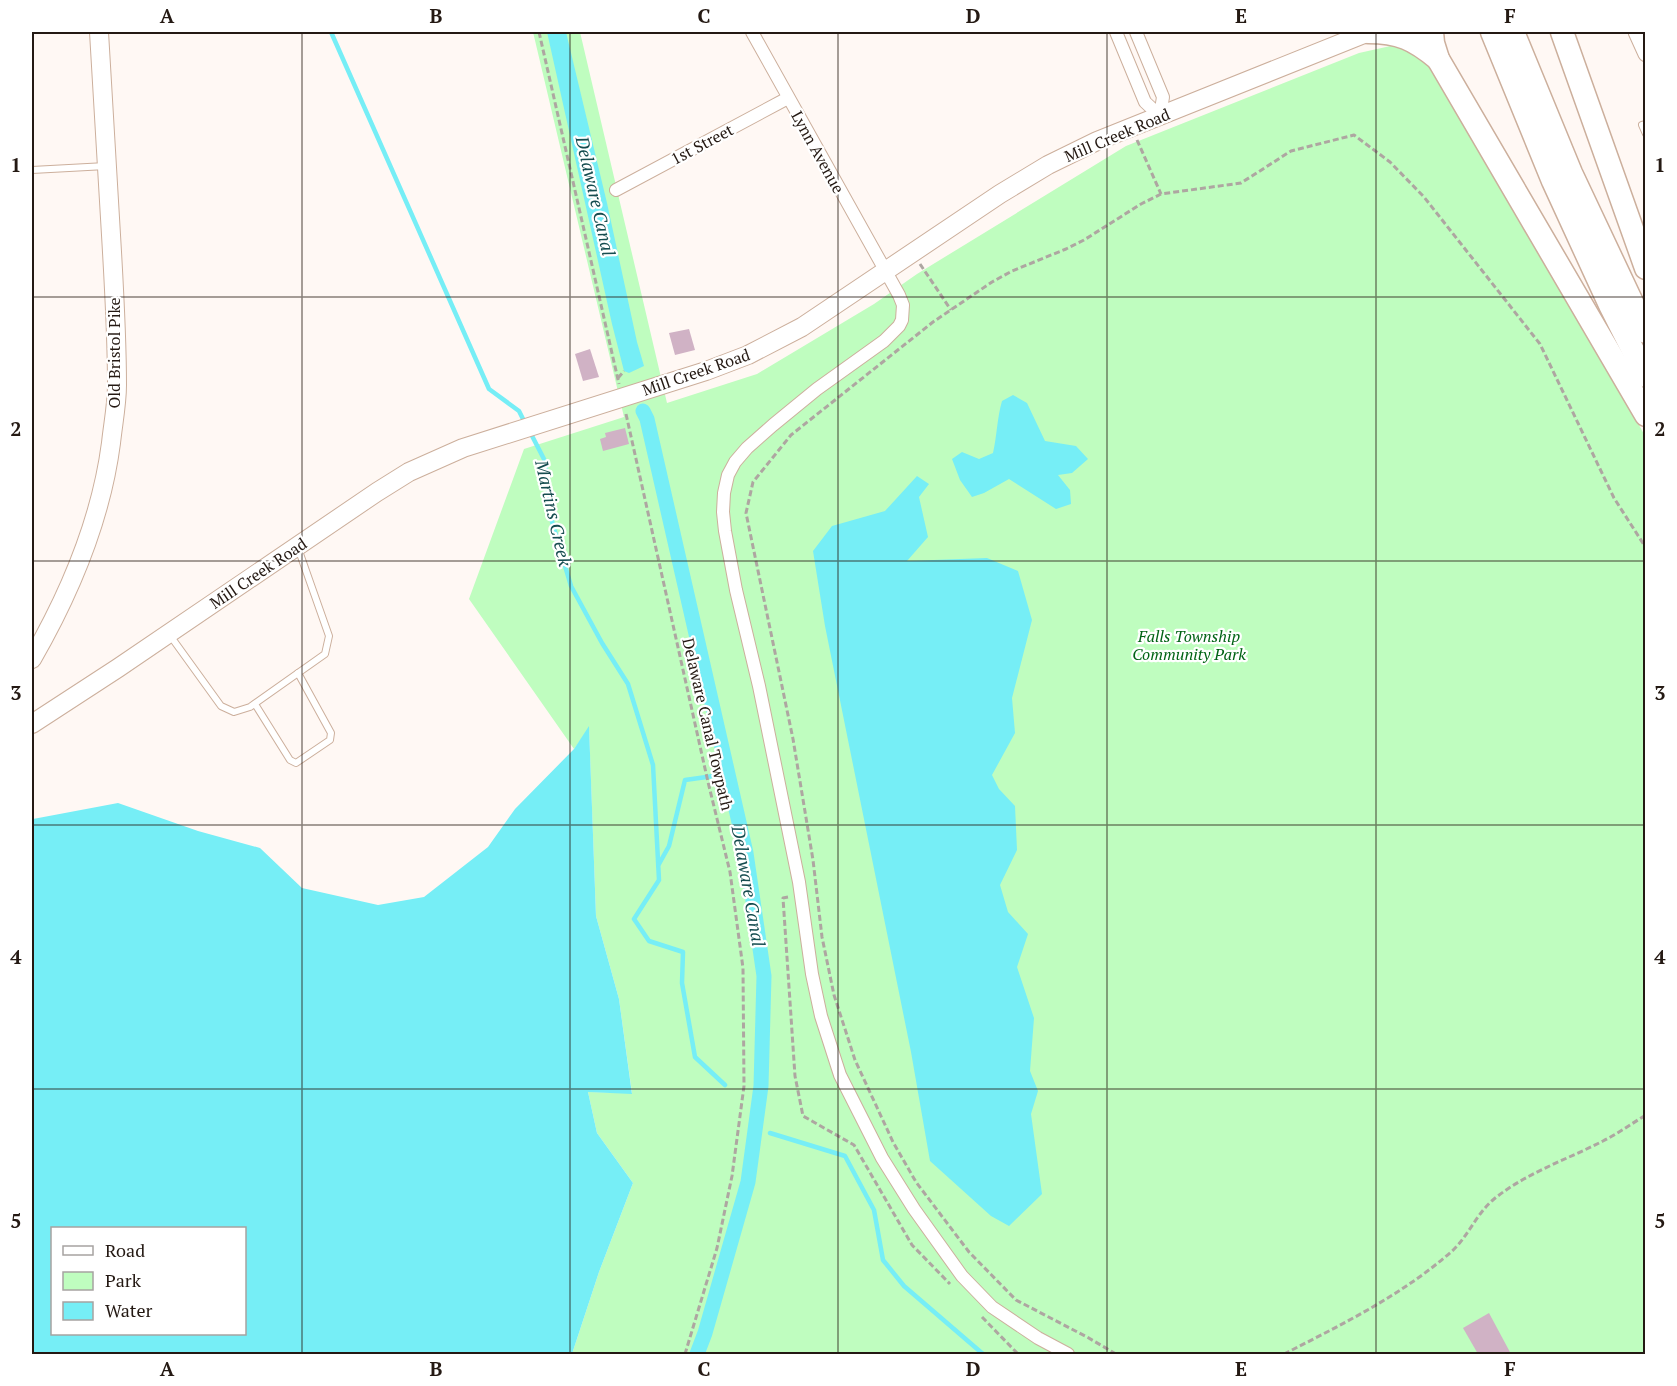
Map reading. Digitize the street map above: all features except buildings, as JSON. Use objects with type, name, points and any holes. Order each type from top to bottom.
[{"type":"highway","points":[[1368,32],[1385,32],[1410,39],[1438,58]]},
{"type":"highway","points":[[1432,32],[1438,58],[1646,415]]},
{"type":"highway","points":[[1492,32],[1553,181],[1610,305],[1646,376]]},
{"type":"highway","points":[[1513,32],[1571,173],[1646,332]]},
{"type":"highway","points":[[1562,32],[1646,268]]},
{"type":"main road","name":"Old Bristol Pike","points":[[32,659],[68,590],[81,557],[93,522],[111,445],[117,387],[113,270],[99,32]]},
{"type":"main road","name":"Mill Creek Road","points":[[32,724],[409,472],[463,448],[748,356],[802,327],[1023,180],[1089,145],[1368,32]]},
{"type":"street","name":"Lynn Avenue","points":[[752,32],[903,305],[902,320],[899,326],[884,341],[817,389],[747,448],[728,475],[724,493],[725,531],[799,882],[812,974],[821,1016],[840,1074],[882,1158],[914,1209],[962,1276],[993,1307],[1038,1338],[1068,1354]]},
{"type":"street","points":[[1116,32],[1145,102],[1160,116]]},
{"type":"street","points":[[1136,32],[1163,97],[1160,116]]},
{"type":"street","points":[[1636,32],[1646,54]]},
{"type":"street","name":"1st Street","points":[[616,190],[788,98]]},
{"type":"lane","points":[[1646,124],[1642,125],[1646,134]]},
{"type":"lane","points":[[32,170],[107,166]]},
{"type":"lane","points":[[169,634],[221,706],[234,712],[255,704],[325,654],[329,636],[298,546]]},
{"type":"lane","points":[[255,704],[290,760],[296,763],[330,740],[331,733],[298,673]]},
{"type":"path","points":[[539,32],[618,378],[624,371]]},
{"type":"path","points":[[1132,127],[1161,194]]},
{"type":"path","points":[[1116,1354],[1016,1300],[969,1252],[916,1182],[893,1142],[855,1060],[834,995],[822,937],[813,860],[794,739],[746,513],[753,482],[791,435],[933,322],[992,282],[1084,240],[1161,194],[1241,183],[1291,151],[1354,135],[1390,162],[1424,197],[1540,344],[1614,498],[1646,548]]},
{"type":"path","points":[[912,253],[951,310]]},
{"type":"path","name":"Delaware Canal Towpath","points":[[634,419],[627,420],[730,872],[743,968],[744,1086],[732,1176],[717,1248],[685,1354]]},
{"type":"path","points":[[1284,1354],[1380,1301],[1433,1268],[1454,1249],[1480,1213],[1494,1199],[1530,1175],[1604,1141],[1646,1115]]},
{"type":"green space","name":"Falls Township Community Park","points":[[533,32],[580,32],[667,403],[757,374],[874,304],[917,274],[1126,146],[1359,53],[1395,45],[1421,56],[1433,68],[1604,361],[1645,436],[1645,1354],[572,1354],[599,1272],[633,1183],[597,1133],[588,1092],[632,1093],[619,999],[596,916],[589,728],[574,749],[469,599],[524,449],[624,417]]},
{"type":"water","points":[[547,32],[566,32],[644,366],[629,373],[624,371],[612,324]]},
{"type":"water","points":[[1013,395],[1027,403],[1045,441],[1076,446],[1088,459],[1072,473],[1058,475],[1070,490],[1071,504],[1056,509],[1009,479],[972,497],[960,480],[952,459],[962,452],[979,459],[993,453],[1002,401]]},
{"type":"water","points":[[917,476],[929,484],[919,497],[928,537],[907,561],[987,558],[1018,571],[1032,620],[1012,698],[1015,733],[992,775],[999,789],[1015,806],[1017,850],[1000,885],[1008,912],[1028,934],[1017,967],[1034,1018],[1030,1071],[1038,1091],[1031,1114],[1042,1194],[1009,1226],[991,1216],[930,1161],[911,1052],[825,626],[813,551],[832,526],[885,511]]},
{"type":"water","points":[[589,726],[596,916],[619,999],[632,1094],[588,1092],[597,1133],[633,1183],[599,1272],[572,1354],[32,1354],[33,819],[118,803],[198,831],[260,848],[302,888],[378,905],[424,897],[488,847],[515,809],[574,749]]},
{"type":"waterway","name":"Martins Creek","points":[[331,32],[489,389],[519,411],[525,423]]},
{"type":"waterway","name":"Delaware Canal","points":[[643,411],[647,419],[746,853],[764,976],[761,1086],[748,1182],[697,1354]]},
{"type":"waterway","name":"Martins Creek","points":[[529,430],[545,461],[551,518],[571,586],[602,643],[628,684],[653,765],[659,880],[634,919],[649,941],[683,952],[682,983],[695,1057],[725,1085]]},
{"type":"waterway","points":[[659,864],[669,846],[685,780],[728,774]]},
{"type":"waterway","name":"Martins Creek","points":[[770,1133],[845,1156],[874,1210],[883,1260],[904,1286],[983,1354]]}]
